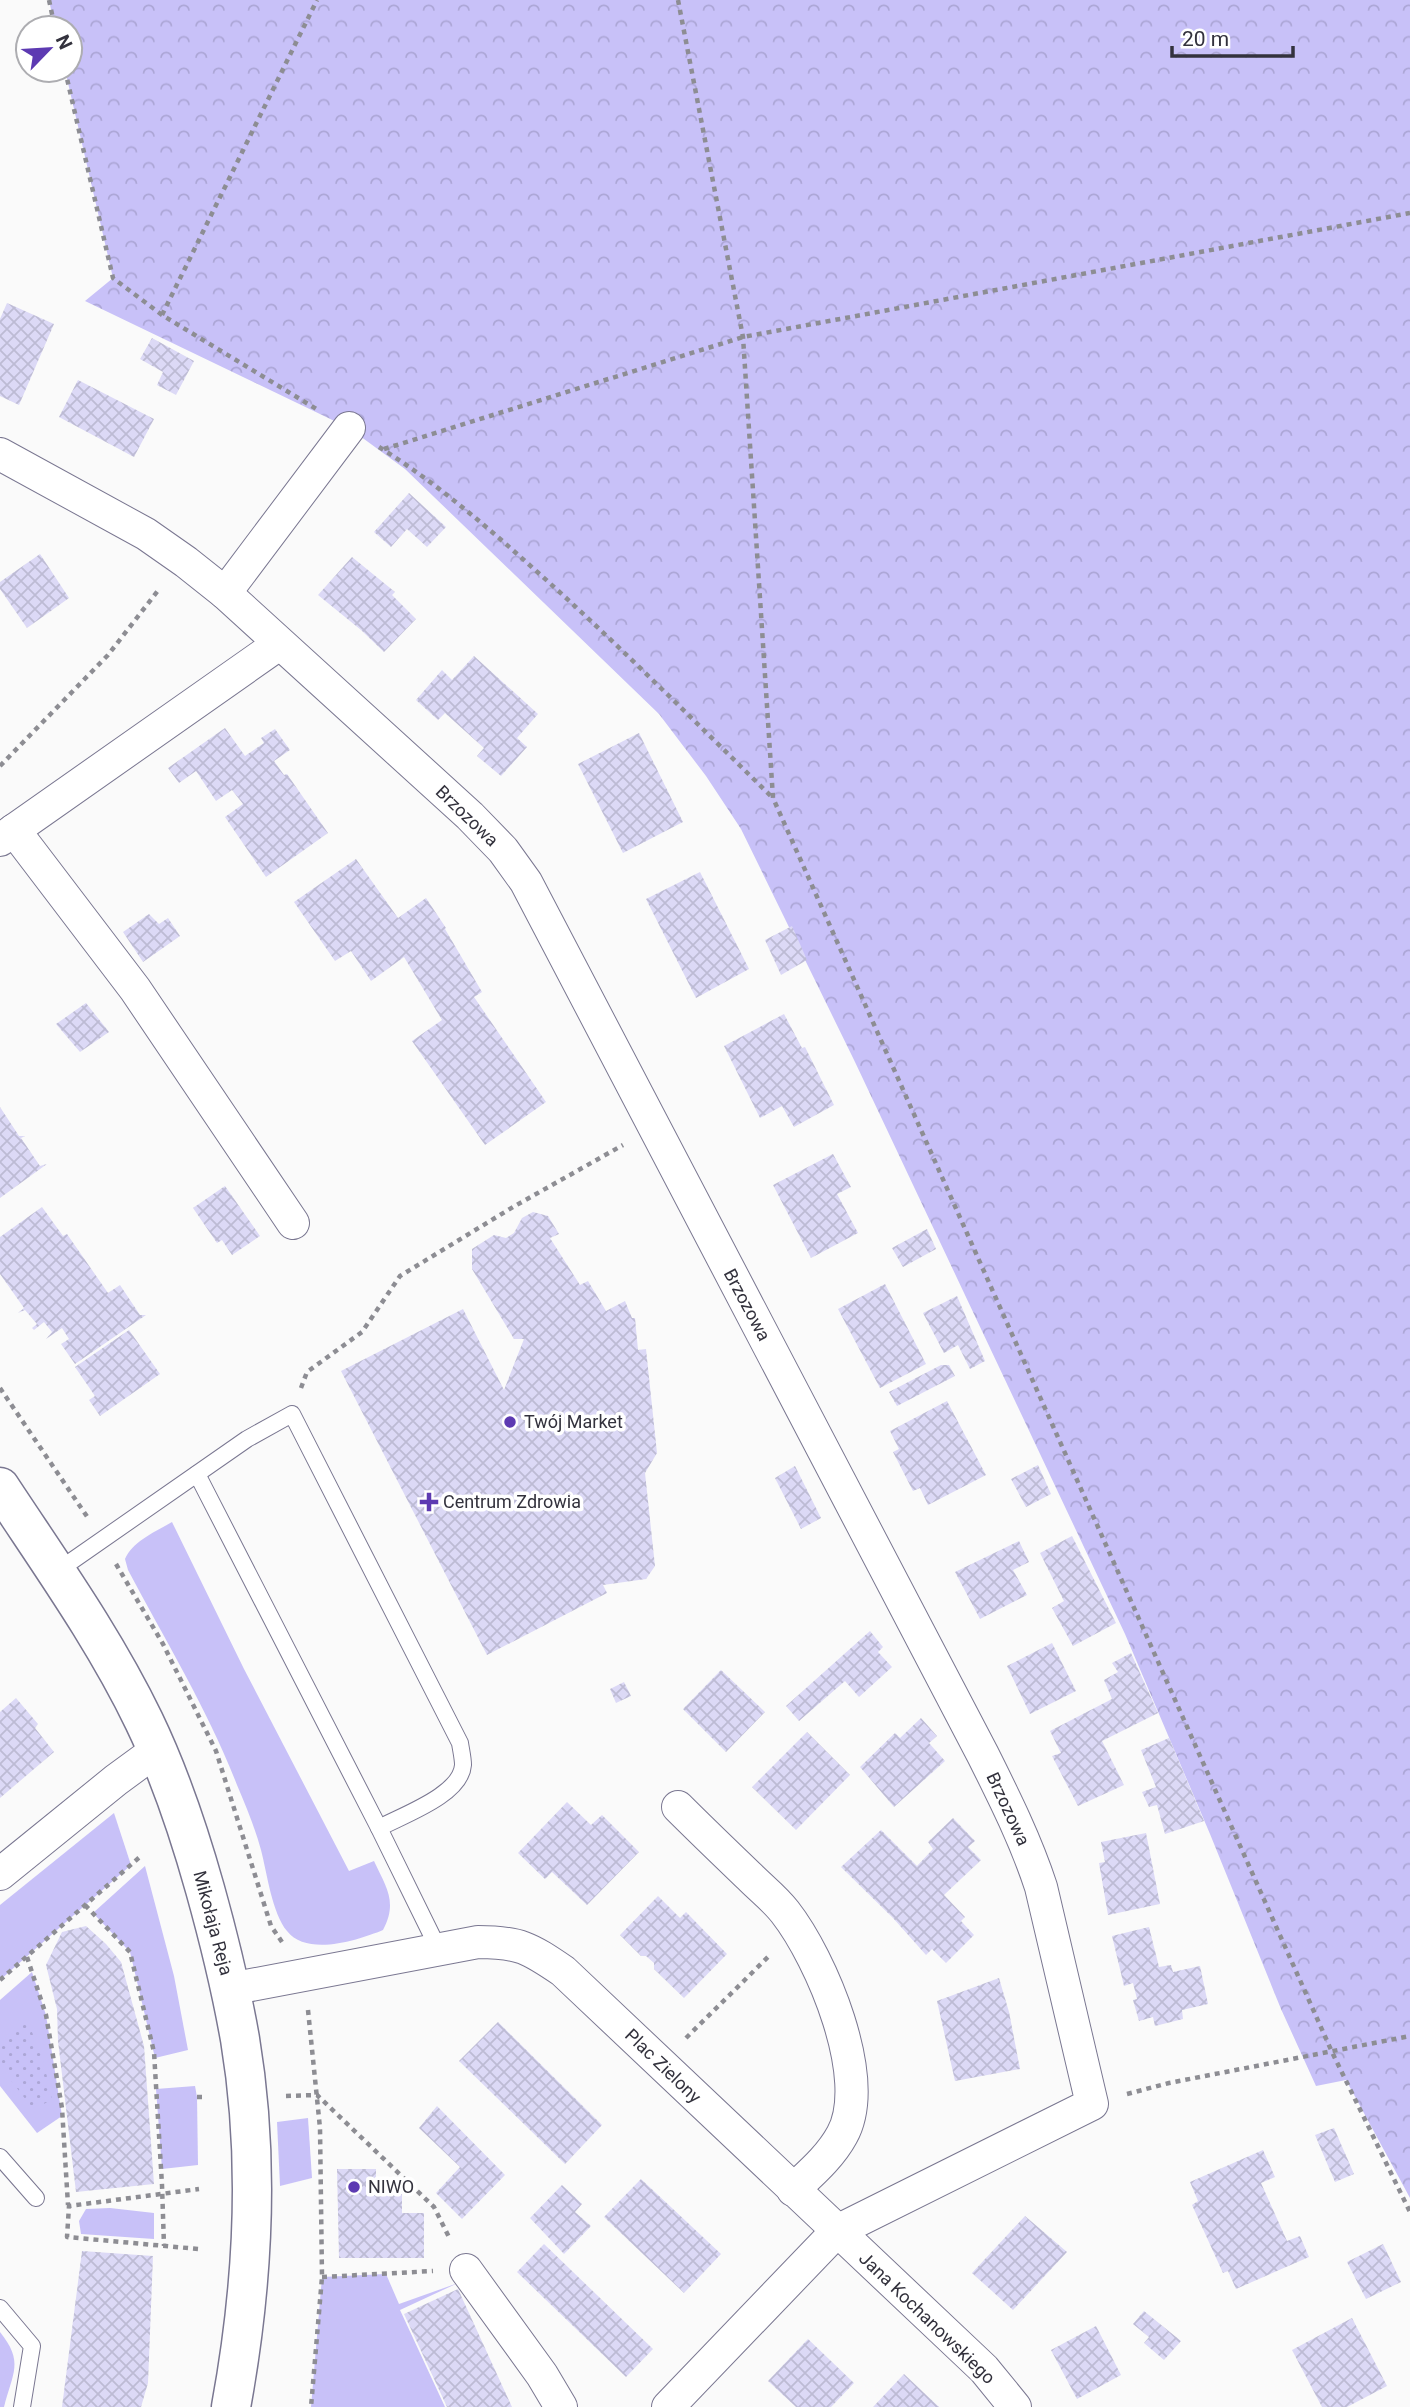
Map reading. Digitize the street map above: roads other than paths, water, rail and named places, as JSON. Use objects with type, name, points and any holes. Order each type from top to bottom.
[{"type":"street","points":[[225,593],[349,428]]},
{"type":"street","name":"Brzozowa","points":[[0,454],[146,534],[186,562],[225,593],[470,816],[503,850],[526,882],[1017,1823],[1041,1887],[1093,2104],[837,2231]]},
{"type":"street","points":[[279,643],[7,835],[135,989],[293,1223]]},
{"type":"street","name":"Mikołaja Reja","points":[[0,1487],[110,1659],[144,1720],[186,1826],[220,1943],[240,2040],[251,2194],[248,2281],[231,2407]]},
{"type":"street","points":[[0,1874],[157,1750]]},
{"type":"street","points":[[678,1807],[784,1911],[808,1950],[833,2003],[850,2063],[851,2105],[843,2133],[831,2151],[793,2190]]},
{"type":"street","name":"Plac Zielony","points":[[230,1989],[478,1942],[514,1944],[536,1953],[563,1971],[837,2231]]},
{"type":"street","points":[[668,2407],[837,2231]]},
{"type":"street","name":"Jana Kochanowskiego","points":[[837,2231],[984,2369],[1015,2407]]},
{"type":"street","points":[[466,2270],[562,2407]]},
{"type":"lane","points":[[56,1572],[247,1439],[292,1415],[460,1743],[463,1765],[461,1773],[447,1792],[379,1828]]},
{"type":"lane","points":[[197,1474],[439,1950]]},
{"type":"lane","points":[[0,2157],[36,2198]]},
{"type":"lane","points":[[0,2308],[32,2346],[22,2407]]},
{"type":"place","name":"Twój Market","points":[[510,1422]]},
{"type":"place","name":"Centrum Zdrowia","points":[[429,1502]]},
{"type":"place","name":"NIWO","points":[[354,2187]]}]
